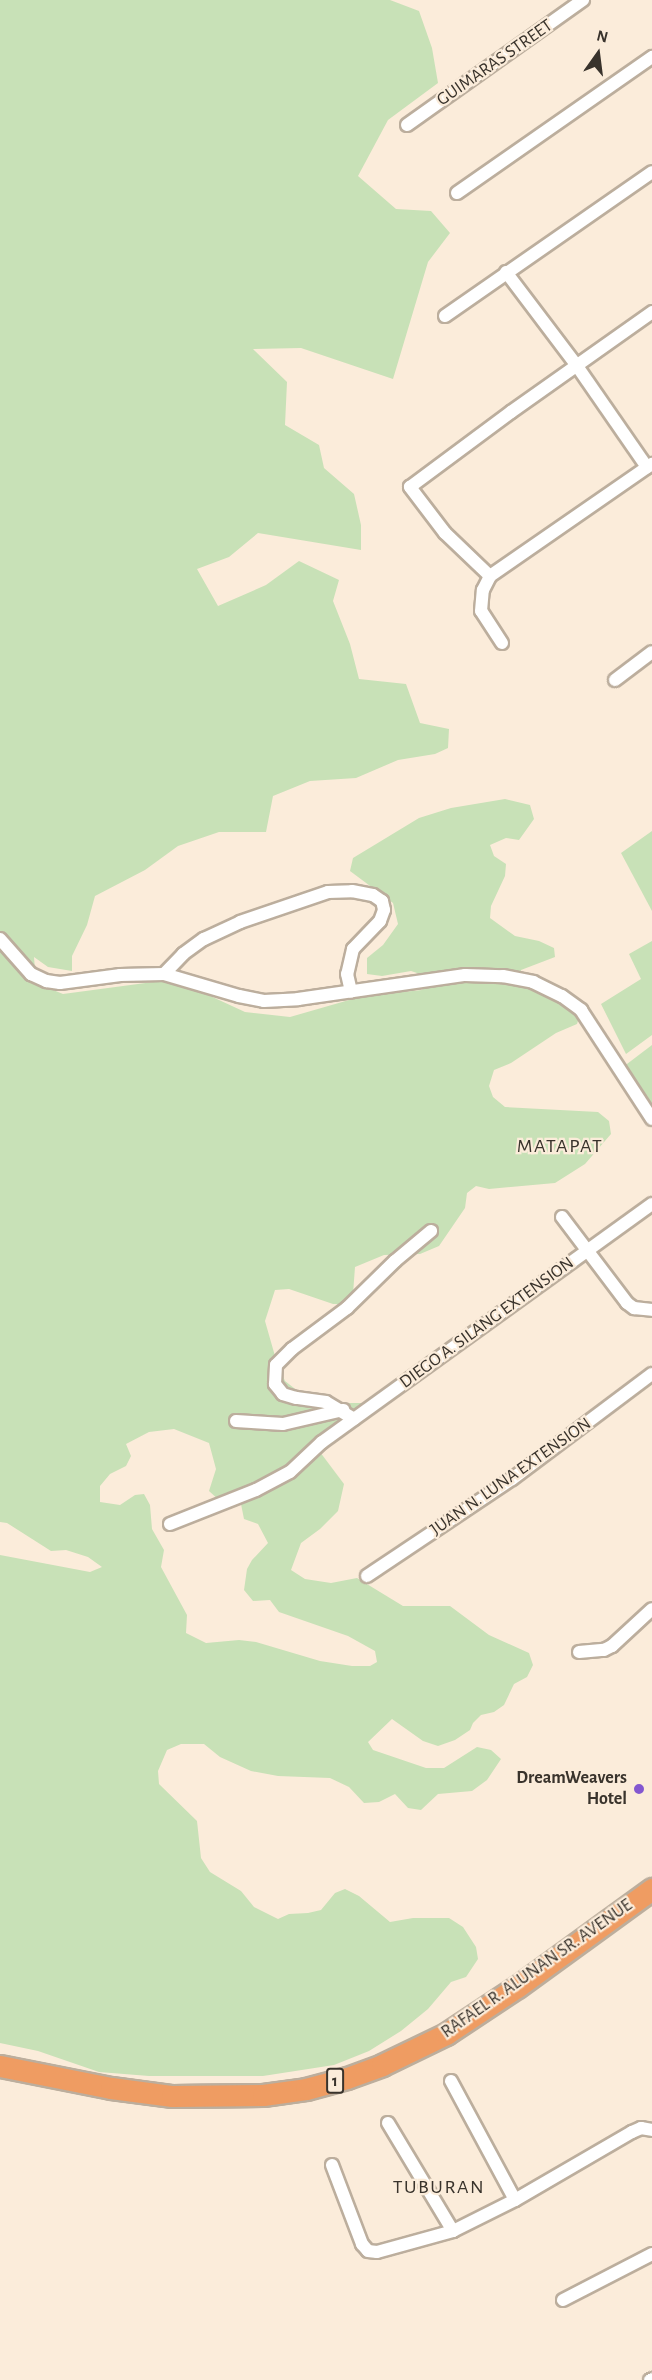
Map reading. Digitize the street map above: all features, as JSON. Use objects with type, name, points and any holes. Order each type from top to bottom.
[{"type":"highway","name":"RAFAEL R. ALUNAN SR. AVENUE","points":[[0,2066],[80,2083],[171,2096],[263,2095],[306,2089],[348,2078],[382,2065],[446,2034],[517,1987],[652,1889]]},
{"type":"street","name":"GUIMARAS STREET","points":[[407,125],[583,0]]},
{"type":"street","points":[[457,193],[652,57]]},
{"type":"street","points":[[446,316],[652,172]]},
{"type":"street","points":[[502,644],[481,611],[483,590],[490,576],[650,466],[506,272]]},
{"type":"street","points":[[490,576],[445,533],[410,487],[652,312]]},
{"type":"street","points":[[615,680],[652,652]]},
{"type":"street","points":[[164,974],[183,954],[204,939],[240,922],[328,892],[352,891],[374,895],[382,901],[384,910],[380,921],[353,949],[347,974],[351,992]]},
{"type":"street","points":[[0,939],[31,974],[45,981],[60,983],[120,975],[164,974],[238,996],[264,1001],[351,992],[465,975],[503,976],[533,982],[562,996],[581,1010],[652,1119]]},
{"type":"street","name":"DIEGO A. SILANG EXTENSION","points":[[171,1524],[274,1482],[300,1464],[322,1442],[652,1204]]},
{"type":"street","points":[[562,1217],[627,1302],[634,1308],[652,1310]]},
{"type":"street","points":[[354,1419],[343,1410],[326,1402],[283,1394],[275,1384],[276,1365],[292,1349],[347,1308],[402,1255],[431,1231]]},
{"type":"street","name":"JUAN N. LUNA EXTENSION","points":[[367,1576],[512,1479],[652,1374]]},
{"type":"street","points":[[236,1421],[283,1424],[343,1410]]},
{"type":"street","points":[[579,1652],[604,1650],[612,1646],[652,1609]]},
{"type":"street","points":[[451,2082],[515,2200]]},
{"type":"street","points":[[388,2123],[453,2230]]},
{"type":"street","points":[[332,2164],[362,2244],[368,2250],[377,2252],[453,2230],[515,2200],[632,2132],[641,2128],[652,2130]]},
{"type":"street","points":[[563,2300],[652,2254]]},
{"type":"green space","points":[[0,0],[390,0],[419,11],[432,48],[438,83],[388,120],[358,176],[396,209],[431,211],[450,233],[428,262],[393,379],[301,348],[253,349],[287,382],[285,425],[319,445],[324,468],[354,494],[361,525],[361,550],[258,533],[229,557],[197,569],[218,606],[266,585],[299,561],[339,580],[333,601],[350,644],[359,679],[406,684],[420,723],[449,729],[448,748],[435,754],[398,760],[356,778],[310,781],[273,796],[266,832],[219,832],[178,846],[145,870],[95,896],[87,925],[72,956],[72,971],[48,967],[34,957],[36,983],[63,994],[168,980],[193,988],[245,1012],[290,1017],[363,996],[422,990],[429,977],[411,971],[382,976],[367,974],[367,958],[383,945],[398,924],[393,903],[350,871],[353,858],[419,818],[451,808],[505,799],[530,805],[534,819],[519,840],[506,838],[490,845],[494,856],[506,864],[505,876],[491,906],[490,918],[515,936],[539,941],[554,948],[555,957],[521,970],[519,985],[562,1003],[580,1015],[577,1024],[556,1033],[511,1063],[494,1070],[489,1086],[493,1097],[505,1107],[598,1112],[609,1121],[611,1134],[585,1164],[555,1183],[489,1189],[476,1186],[467,1193],[465,1208],[439,1246],[420,1254],[384,1255],[355,1267],[353,1294],[345,1304],[333,1304],[289,1289],[275,1290],[265,1321],[277,1363],[285,1381],[313,1403],[382,1403],[320,1452],[344,1484],[338,1511],[320,1529],[301,1543],[291,1570],[305,1579],[331,1583],[357,1578],[403,1606],[450,1606],[489,1635],[529,1653],[533,1665],[527,1677],[514,1684],[504,1705],[494,1712],[481,1715],[470,1730],[455,1740],[438,1746],[423,1741],[392,1719],[368,1742],[373,1750],[426,1768],[444,1768],[477,1747],[491,1750],[501,1759],[487,1780],[472,1791],[438,1794],[421,1810],[408,1808],[395,1794],[379,1802],[364,1803],[349,1787],[330,1778],[278,1776],[251,1771],[220,1757],[204,1744],[181,1744],[167,1750],[158,1771],[159,1784],[197,1821],[201,1858],[210,1872],[241,1891],[254,1907],[278,1919],[289,1914],[321,1910],[335,1893],[345,1889],[359,1896],[390,1922],[413,1918],[449,1918],[463,1927],[476,1947],[478,1959],[466,1977],[451,1982],[428,2009],[401,2031],[369,2051],[334,2065],[263,2076],[149,2076],[99,2072],[38,2051],[0,2043],[0,1555],[90,1572],[102,1567],[88,1557],[66,1550],[51,1551],[7,1523],[0,1522]],"holes":[[[174,1429],[209,1443],[216,1469],[209,1491],[220,1501],[241,1504],[244,1519],[258,1524],[268,1543],[247,1569],[244,1590],[253,1601],[270,1600],[279,1612],[348,1636],[375,1651],[377,1662],[370,1666],[352,1666],[320,1661],[256,1642],[239,1640],[206,1643],[186,1633],[187,1615],[161,1567],[164,1550],[152,1529],[150,1505],[144,1494],[135,1495],[120,1505],[100,1502],[100,1486],[110,1474],[126,1466],[131,1456],[126,1444],[149,1432]]]},
{"type":"green space","points":[[652,831],[652,911],[621,853]]},
{"type":"green space","points":[[652,941],[652,1035],[626,1054],[601,1004],[641,979],[629,954]]},
{"type":"green space","points":[[652,1045],[652,1108],[623,1067]]},
{"type":"place","name":"DreamWeavers Hotel","points":[[639,1789]]},
{"type":"district","name":"MATAPAT","points":[[560,1146]]},
{"type":"district","name":"TUBURAN","points":[[439,2187]]}]
